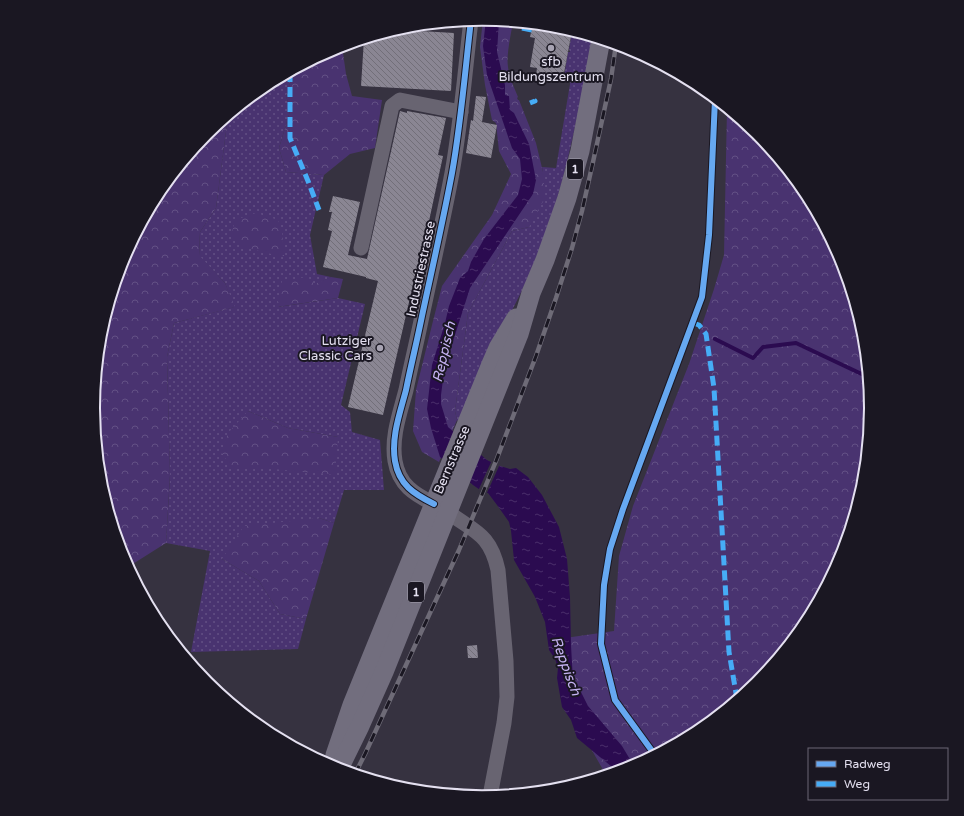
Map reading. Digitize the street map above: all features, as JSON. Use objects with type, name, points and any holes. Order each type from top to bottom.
[{"type":"main road","name":"Bernstrasse","points":[[334,760],[352,705],[441,508],[471,434],[519,334],[531,293],[545,260],[567,198],[580,151],[600,45]]},
{"type":"main road","name":"Bernstrasse","points":[[342,763],[384,672],[441,508]]},
{"type":"street","name":"Industriestrasse","points":[[470,26],[461,112],[452,175],[417,340],[394,438],[395,461],[403,482],[413,492],[441,508],[481,535],[486,540],[494,556],[498,576],[506,661],[507,697],[504,723],[491,790]]},
{"type":"street","points":[[360,248],[392,106],[400,100],[461,112]]},
{"type":"green space","points":[[482,26],[512,27],[508,51],[509,71],[518,97],[517,98],[536,143],[543,172],[545,198],[529,227],[512,231],[468,313],[455,411],[457,420],[439,462],[422,452],[413,431],[416,390],[433,321],[442,286],[492,215],[511,174],[499,151],[496,123],[492,120],[485,85],[480,47]]},
{"type":"green space","points":[[571,37],[592,42],[573,137],[554,211],[532,269],[482,369],[459,422],[455,411],[468,313],[512,231],[529,227],[543,172],[542,167],[556,168],[571,78],[564,77],[568,52],[570,52]]},
{"type":"green space","points":[[343,52],[346,74],[352,96],[382,100],[375,148],[350,154],[324,175],[286,172],[279,148],[291,108],[286,97],[292,77],[313,65]]},
{"type":"green space","points":[[292,77],[286,97],[291,108],[279,148],[286,172],[324,175],[310,235],[317,274],[331,277],[278,307],[338,298],[365,304],[341,405],[350,412],[352,432],[380,440],[384,490],[344,490],[334,523],[319,518],[222,559],[259,581],[280,614],[306,619],[298,649],[191,652],[210,551],[166,543],[170,477],[167,357],[174,323],[234,307],[225,283],[199,256],[200,232],[216,208],[227,124],[249,105]],"holes":[[[248,411],[288,428],[338,437],[274,469],[234,469]]]},
{"type":"green space","points":[[727,115],[769,156],[800,196],[825,239],[844,285],[857,333],[863,383],[863,433],[857,483],[844,531],[825,577],[800,620],[769,660],[734,695],[694,726],[651,751],[603,770],[573,717],[558,639],[614,631],[619,556],[633,506],[689,364],[724,255]]},
{"type":"green space","points":[[227,124],[216,208],[200,232],[199,255],[225,283],[235,307],[174,323],[167,357],[170,475],[166,543],[133,564],[120,531],[107,483],[103,458],[100,408],[103,358],[107,333],[120,285],[139,239],[164,196],[179,175],[195,156]]},
{"type":"green space","points":[[256,213],[278,220],[282,230],[284,256],[243,247],[231,236],[235,220]]},
{"type":"green space","points":[[307,277],[315,284],[331,277],[343,279],[338,298],[277,307],[282,281]]},
{"type":"green space","points":[[248,411],[288,428],[338,437],[335,475],[274,469],[234,469],[221,453],[228,433]]},
{"type":"green space","points":[[319,518],[334,523],[306,619],[280,614],[259,581],[222,559],[244,526]]},
{"type":"water","name":"Reppisch","points":[[485,26],[499,27],[497,52],[505,85],[505,95],[509,96],[510,110],[514,113],[529,144],[536,180],[533,194],[470,288],[444,372],[441,404],[448,427],[487,460],[510,469],[516,468],[528,477],[542,495],[559,527],[567,559],[573,681],[578,691],[581,692],[588,706],[622,746],[630,760],[612,767],[577,738],[571,720],[562,707],[557,678],[558,668],[555,659],[549,650],[545,622],[535,597],[514,560],[509,522],[488,493],[483,492],[473,485],[440,457],[427,409],[432,365],[449,306],[460,278],[468,271],[471,262],[484,239],[518,195],[522,179],[520,159],[512,148],[487,75],[483,46]]},
{"type":"pier","points":[[492,460],[500,464],[486,495],[478,491]]},
{"type":"building","name":"sfb Bildungszentrum","points":[[532,29],[571,36],[564,73],[557,72],[556,80],[536,76],[537,68],[530,67],[535,38],[530,37]]},
{"type":"building","points":[[420,31],[454,33],[451,91],[361,86],[364,45]]},
{"type":"building","points":[[476,96],[486,97],[482,122],[497,125],[491,158],[466,153],[471,120],[473,121]]},
{"type":"building","points":[[400,111],[446,118],[438,155],[443,156],[417,277],[415,276],[383,415],[348,407],[378,281],[323,267],[332,231],[328,230],[332,212],[329,212],[333,196],[360,202],[348,255],[367,259]]},
{"type":"building","points":[[477,645],[478,658],[468,658],[467,646]]},
{"type":"waterway","points":[[715,339],[753,358],[763,347],[796,343],[862,374]]},
{"type":"railway","points":[[357,769],[459,550],[496,461],[536,356],[572,248],[582,211],[611,79],[615,50]]},
{"type":"marked path","points":[[524,28],[532,30]]},
{"type":"marked path","points":[[290,78],[290,138],[319,210]]},
{"type":"marked path","points":[[530,103],[535,101],[534,100]]},
{"type":"marked path","points":[[693,323],[699,325],[706,334],[714,388],[729,652],[736,693]]},
{"type":"cycle path","points":[[434,504],[408,488],[404,483],[397,469],[394,443],[452,173],[470,26]]},
{"type":"cycle path","points":[[652,751],[615,700],[601,644],[604,585],[610,549],[623,509],[702,297],[709,235],[715,105]]},
{"type":"place","name":"sfb Bildungszentrum","points":[[551,48]]},
{"type":"place","name":"Lutziger Classic Cars","points":[[380,348]]}]
